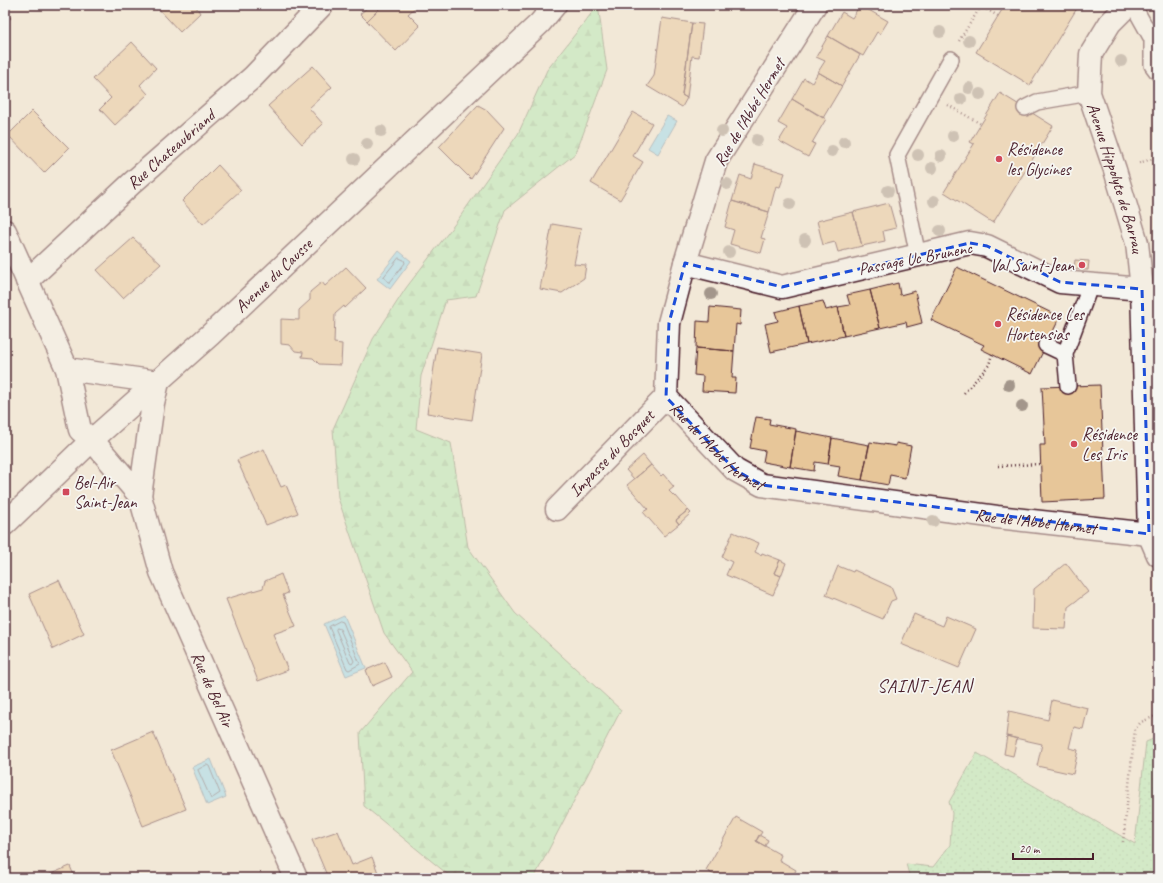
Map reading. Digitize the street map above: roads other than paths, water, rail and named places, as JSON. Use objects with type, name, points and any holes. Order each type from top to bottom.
[{"type":"street","name":"Avenue du Causse","points":[[5,524],[92,440],[158,382],[540,23],[555,5]]},
{"type":"street","name":"Rue de l'Abbé Hermet","points":[[815,5],[716,161],[685,263],[669,324],[666,397],[735,470],[762,485],[997,517],[1149,534]]},
{"type":"street","name":"Avenue Hippolyte de Barrau","points":[[1128,5],[1110,23],[1091,54],[1089,93],[1116,170],[1137,243],[1152,407],[1149,534],[1158,555]]},
{"type":"street","name":"Rue Chateaubriand","points":[[27,281],[132,183],[253,77],[311,8]]},
{"type":"street","name":"Rue de Bel Air","points":[[5,231],[67,369],[80,430],[92,440],[140,496]]},
{"type":"street","name":"Passage Uc Brunenc","points":[[685,263],[782,287],[970,243],[987,246],[1060,282],[1142,289]]},
{"type":"street","points":[[67,369],[158,382]]},
{"type":"street","name":"Rue de Bel Air","points":[[158,382],[153,404],[140,496],[161,572],[296,878]]},
{"type":"street","name":"Impasse du Bosquet","points":[[557,509],[666,397]]},
{"type":"lane","points":[[1134,5],[1155,43],[1152,65],[1158,73]]},
{"type":"lane","points":[[918,256],[896,154],[951,59]]},
{"type":"lane","points":[[1025,108],[1036,102],[1089,93]]},
{"type":"lane","points":[[1068,386],[1066,354],[1091,284]]},
{"type":"lane","points":[[1046,345],[1066,354]]},
{"type":"water","points":[[667,116],[677,121],[658,154],[648,148]]},
{"type":"water","points":[[399,251],[411,261],[390,289],[377,279]]},
{"type":"water","points":[[344,615],[366,668],[346,676],[324,624]]},
{"type":"water","points":[[211,759],[226,797],[207,805],[192,767]]},
{"type":"place","name":"Résidence les Glycines","points":[[999,159]]},
{"type":"place","name":"Val Saint-Jean","points":[[1082,265]]},
{"type":"place","name":"Résidence Les Hortensias","points":[[998,324]]},
{"type":"place","name":"Résidence Les Iris","points":[[1074,444]]},
{"type":"place","name":"Bel-Air Saint-Jean","points":[[66,492]]},
{"type":"district","name":"SAINT-JEAN","points":[[925,686]]}]
